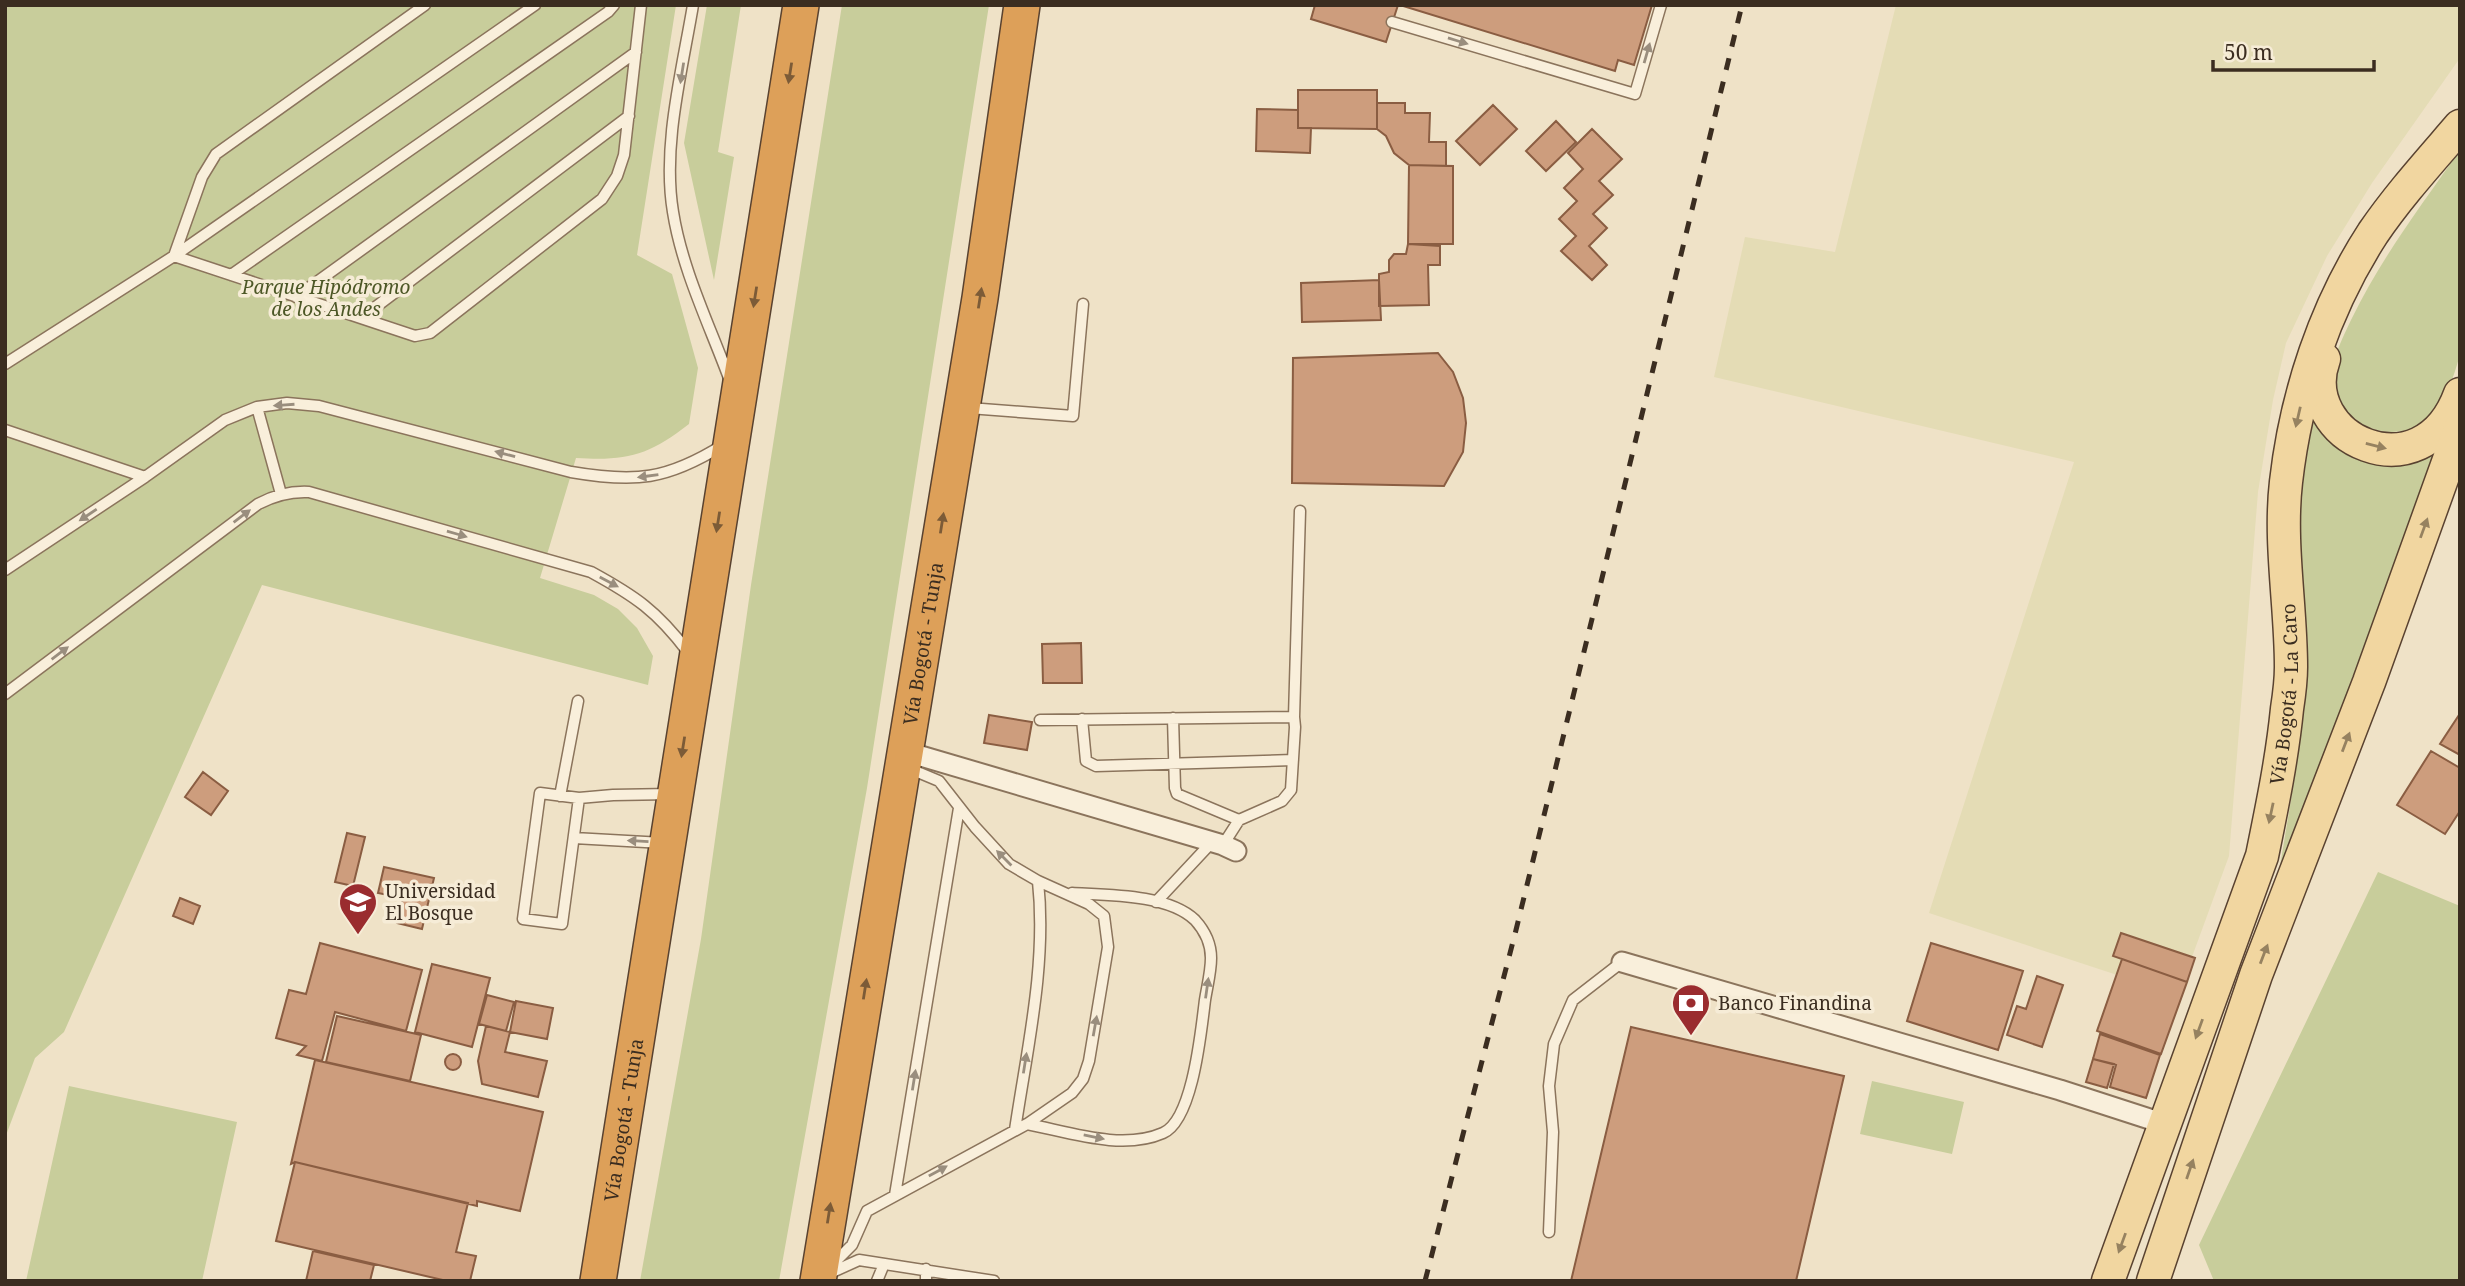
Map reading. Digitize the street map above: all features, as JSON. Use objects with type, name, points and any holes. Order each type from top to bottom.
[{"type":"highway","name":"Vía Bogotá - Tunja","points":[[597,1281],[801,5]]},
{"type":"highway","name":"Vía Bogotá - Tunja","points":[[818,1280],[980,298],[1022,5]]},
{"type":"main road","points":[[2460,126],[2382,239],[2347,302],[2322,363],[2320,378],[2324,405],[2338,427],[2359,442],[2393,450],[2417,445],[2441,429],[2450,417],[2460,394]]},
{"type":"main road","name":"Vía Bogotá - La Caro","points":[[2108,1281],[2262,856],[2275,793],[2291,670],[2284,546],[2286,483],[2296,422],[2311,362],[2338,295],[2373,234],[2415,178],[2460,126]]},
{"type":"main road","points":[[2153,1281],[2256,975],[2369,682],[2460,429]]},
{"type":"street","points":[[903,758],[1223,846]]},
{"type":"street","points":[[1622,962],[2060,1090],[2165,1124]]},
{"type":"lane","points":[[174,257],[202,177],[216,154],[425,5]]},
{"type":"lane","points":[[6,362],[174,257],[535,5]]},
{"type":"lane","points":[[598,5],[611,9]]},
{"type":"lane","points":[[174,257],[415,336],[430,333],[602,199],[617,176],[624,155],[641,5]]},
{"type":"lane","points":[[693,5],[670,152],[673,211],[683,254],[738,401]]},
{"type":"lane","points":[[1392,22],[1635,94],[1661,5]]},
{"type":"lane","points":[[231,275],[611,9]]},
{"type":"lane","points":[[296,297],[636,52]]},
{"type":"lane","points":[[361,318],[629,116]]},
{"type":"lane","points":[[962,407],[1073,416],[1083,304]]},
{"type":"lane","points":[[5,570],[225,420],[257,407],[288,403],[319,406],[571,472],[612,479],[654,476],[695,462],[732,439]]},
{"type":"lane","points":[[257,407],[281,494]]},
{"type":"lane","points":[[5,430],[145,477]]},
{"type":"lane","points":[[5,694],[258,504],[281,494],[309,492],[591,572],[632,594],[650,609],[667,625],[696,663]]},
{"type":"lane","points":[[1156,902],[1223,846],[1239,820],[1282,801],[1291,790],[1300,511]]},
{"type":"lane","points":[[560,796],[578,701]]},
{"type":"lane","points":[[1040,720],[1294,717]]},
{"type":"lane","points":[[1174,718],[1177,794],[1239,820]]},
{"type":"lane","points":[[1082,719],[1084,755],[1086,761],[1096,766],[1293,760]]},
{"type":"lane","points":[[818,1280],[852,1245],[867,1211],[1027,1124],[1072,1093],[1083,1079],[1089,1061],[1108,947],[1104,916],[1089,904],[1038,881],[1010,864],[959,808],[939,781],[903,758]]},
{"type":"lane","points":[[579,798],[562,924],[523,919],[540,793],[579,798],[613,794],[675,794]]},
{"type":"lane","points":[[895,1195],[959,808]]},
{"type":"lane","points":[[574,838],[667,843]]},
{"type":"lane","points":[[1014,1130],[1035,998],[1041,922],[1038,881]]},
{"type":"lane","points":[[1027,1124],[1121,1142],[1144,1141],[1167,1132],[1178,1119],[1196,1071],[1211,958],[1208,938],[1194,919],[1177,909],[1137,897],[1064,893]]},
{"type":"lane","points":[[1549,1232],[1553,1132],[1549,1086],[1553,1044],[1573,1000],[1622,962]]},
{"type":"lane","points":[[818,1280],[859,1260],[994,1281]]},
{"type":"lane","points":[[877,1281],[884,1264]]},
{"type":"lane","points":[[926,1269],[926,1281]]},
{"type":"shaded area","points":[[1896,5],[2460,5],[2460,58],[2372,183],[2327,256],[2286,343],[2273,400],[2258,492],[2229,856],[2178,995],[1929,913],[2074,462],[1714,377],[1745,237],[1835,252]]},
{"type":"green space","name":"Parque Hipódromo de los Andes","points":[[5,5],[676,5],[637,255],[672,274],[698,368],[689,424],[649,450],[636,454],[609,458],[576,458],[540,578],[594,595],[618,609],[637,628],[653,656],[648,685],[262,585],[64,1032],[35,1058],[5,1138]]},
{"type":"green space","points":[[707,5],[741,5],[718,152],[734,157],[714,280],[684,143]]},
{"type":"green space","points":[[842,5],[989,5],[867,788],[779,1281],[640,1281],[701,939],[751,585]]},
{"type":"green space","points":[[2460,150],[2461,336],[2455,372],[2441,407],[2427,421],[2401,431],[2385,432],[2371,428],[2358,422],[2339,400],[2334,386],[2333,370],[2337,351],[2375,275]]},
{"type":"green space","points":[[2310,409],[2400,463],[2437,451],[2275,896],[2305,688],[2307,627],[2297,551],[2296,520]]},
{"type":"green space","points":[[2378,872],[2460,906],[2460,1281],[2214,1281],[2199,1245]]},
{"type":"green space","points":[[1872,1081],[1964,1102],[1952,1154],[1860,1134]]},
{"type":"green space","points":[[69,1086],[237,1122],[202,1281],[26,1281]]},
{"type":"building","points":[[1315,5],[1398,5],[1386,42],[1311,19]]},
{"type":"building","points":[[1400,5],[1652,5],[1634,65],[1618,60],[1615,71]]},
{"type":"building","points":[[1298,90],[1377,90],[1377,129],[1298,128]]},
{"type":"building","points":[[1377,103],[1405,103],[1405,113],[1430,113],[1429,142],[1446,142],[1446,166],[1409,165],[1394,153],[1386,136],[1377,129]]},
{"type":"building","points":[[1493,105],[1517,129],[1480,165],[1456,141]]},
{"type":"building","points":[[1257,109],[1298,110],[1298,128],[1311,128],[1310,153],[1256,151]]},
{"type":"building","points":[[1556,121],[1576,142],[1546,171],[1526,151]]},
{"type":"building","points":[[1592,129],[1622,159],[1599,181],[1613,195],[1593,214],[1607,228],[1589,246],[1607,265],[1592,280],[1561,251],[1576,236],[1559,219],[1577,201],[1564,188],[1583,169],[1568,153]]},
{"type":"building","points":[[1409,165],[1453,166],[1453,244],[1408,244]]},
{"type":"building","points":[[1408,244],[1440,246],[1440,265],[1428,265],[1429,305],[1379,306],[1379,274],[1389,272],[1389,260],[1394,254],[1406,254]]},
{"type":"building","points":[[1379,280],[1381,320],[1302,322],[1301,283]]},
{"type":"building","points":[[1438,353],[1453,372],[1463,398],[1466,423],[1463,452],[1444,486],[1292,483],[1293,358]]},
{"type":"building","points":[[1081,643],[1082,683],[1043,683],[1042,644]]},
{"type":"building","points":[[989,715],[1032,722],[1027,750],[984,743]]},
{"type":"building","points":[[2460,715],[2460,755],[2440,744]]},
{"type":"building","points":[[2431,751],[2460,768],[2460,811],[2445,834],[2397,805]]},
{"type":"building","points":[[203,772],[228,791],[211,815],[185,797]]},
{"type":"building","points":[[347,833],[365,837],[353,886],[335,882]]},
{"type":"building","points":[[384,867],[434,878],[422,929],[397,923],[403,898],[378,893]]},
{"type":"building","points":[[180,898],[200,906],[193,924],[173,916]]},
{"type":"building","points":[[2121,933],[2195,958],[2187,982],[2113,956]]},
{"type":"building","points":[[320,943],[422,970],[406,1031],[335,1012],[322,1061],[297,1055],[306,1046],[276,1038],[289,990],[306,994]]},
{"type":"building","points":[[1931,943],[2023,971],[1998,1050],[1907,1021]]},
{"type":"building","points":[[2122,959],[2187,982],[2161,1054],[2097,1031]]},
{"type":"building","points":[[432,964],[490,978],[472,1047],[415,1032]]},
{"type":"building","points":[[2037,976],[2063,985],[2042,1047],[2007,1035],[2017,1006],[2026,1009]]},
{"type":"building","points":[[487,995],[514,1002],[506,1031],[479,1024]]},
{"type":"building","points":[[516,1001],[553,1008],[547,1039],[510,1032]]},
{"type":"building","points":[[337,1016],[421,1035],[410,1081],[326,1062]]},
{"type":"building","points":[[486,1026],[510,1032],[505,1052],[547,1061],[538,1097],[482,1084],[478,1061]]},
{"type":"building","points":[[1631,1027],[1844,1076],[1796,1281],[1571,1281]]},
{"type":"building","points":[[2100,1034],[2160,1055],[2146,1098],[2110,1087],[2116,1065],[2093,1059]]},
{"type":"building","points":[[450,1054],[456,1054],[461,1062],[459,1068],[450,1070],[445,1065],[445,1059]]},
{"type":"building","points":[[2093,1059],[2114,1064],[2107,1088],[2086,1082]]},
{"type":"building","points":[[315,1060],[543,1112],[520,1211],[477,1201],[477,1206],[295,1162],[291,1164]]},
{"type":"building","points":[[295,1162],[468,1203],[456,1252],[476,1256],[470,1281],[447,1281],[276,1241]]},
{"type":"building","points":[[313,1251],[374,1265],[370,1281],[306,1281]]},
{"type":"railway","points":[[1425,1281],[1516,930],[1742,5]]},
{"type":"place","name":"Universidad El Bosque","points":[[358,936]]},
{"type":"place","name":"Banco Finandina","points":[[1691,1037]]}]
